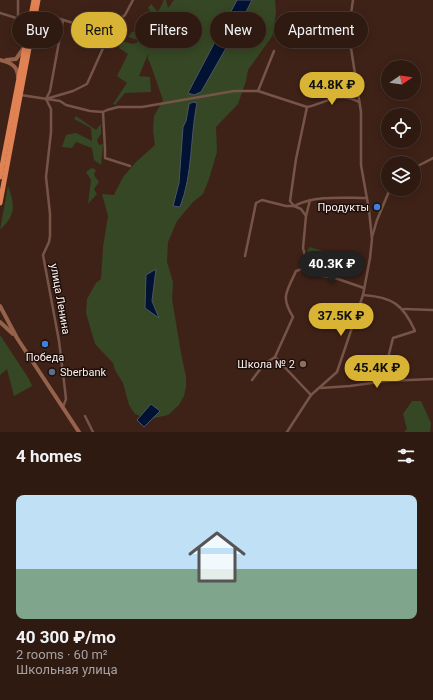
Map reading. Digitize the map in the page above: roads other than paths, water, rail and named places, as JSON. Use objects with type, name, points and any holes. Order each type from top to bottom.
[{"type":"highway","points":[[31,12],[34,0]]},
{"type":"highway","points":[[36,12],[38,0]]},
{"type":"highway","points":[[0,177],[24,48]]},
{"type":"highway","points":[[0,203],[29,48]]},
{"type":"main road","points":[[2,60],[16,59],[23,48]]},
{"type":"main road","points":[[2,60],[13,64],[17,68],[18,84]]},
{"type":"main road","points":[[0,306],[17,338],[79,432]]},
{"type":"main road","points":[[1,324],[17,338]]},
{"type":"street","points":[[18,0],[18,12]]},
{"type":"street","points":[[127,12],[133,0]]},
{"type":"street","points":[[353,0],[349,27],[350,42],[362,127],[361,165],[372,239]]},
{"type":"street","points":[[0,13],[12,16]]},
{"type":"street","points":[[63,20],[71,22]]},
{"type":"street","points":[[46,99],[50,91],[58,48]]},
{"type":"street","points":[[46,99],[73,91],[87,84],[103,48]]},
{"type":"street","points":[[258,91],[274,51]]},
{"type":"street","points":[[21,95],[60,101],[66,105],[90,111],[103,112],[118,107],[142,107],[234,91],[258,91],[306,107],[316,105],[336,97],[344,97],[359,102]]},
{"type":"street","name":"улица Ленина","points":[[46,99],[51,109],[51,132],[46,177],[50,214],[50,236],[43,255],[59,341],[66,399],[63,408]]},
{"type":"street","points":[[294,206],[290,201],[296,158],[306,107]]},
{"type":"street","points":[[103,112],[106,149],[105,158],[130,166]]},
{"type":"street","points":[[421,164],[433,158]]},
{"type":"street","points":[[287,432],[311,395],[337,372],[363,295],[372,239],[377,220],[387,196]]},
{"type":"street","points":[[294,206],[301,202],[328,198],[367,198]]},
{"type":"street","points":[[245,256],[256,204],[262,200],[286,206],[294,206],[301,209],[306,216]]},
{"type":"street","points":[[310,200],[306,216],[303,248],[308,267],[323,276],[338,279],[364,288]]},
{"type":"street","points":[[252,380],[264,364],[275,357],[293,317],[287,308],[284,298],[296,271],[308,267]]},
{"type":"street","points":[[363,295],[374,296],[392,302],[404,309],[433,310]]},
{"type":"street","points":[[386,381],[389,354],[393,338],[415,331],[404,309]]},
{"type":"street","points":[[275,357],[311,395]]},
{"type":"street","points":[[320,388],[386,381],[433,379]]},
{"type":"street","points":[[85,416],[93,432]]},
{"type":"water","points":[[237,0],[252,0],[246,12],[231,12]]},
{"type":"water","points":[[212,48],[226,48],[201,92],[194,95],[188,93]]},
{"type":"water","points":[[193,102],[197,103],[187,182],[180,207],[173,206],[179,183],[183,127],[186,121],[189,104]]},
{"type":"water","points":[[156,269],[152,301],[159,318],[145,308],[146,275]]},
{"type":"water","points":[[151,404],[160,411],[144,427],[137,420]]},
{"type":"place","name":"Продукты","points":[[377,207]]},
{"type":"place","name":"Победа","points":[[45,344]]},
{"type":"place","name":"Школа № 2","points":[[303,364]]},
{"type":"place","name":"Sberbank","points":[[52,372]]}]
